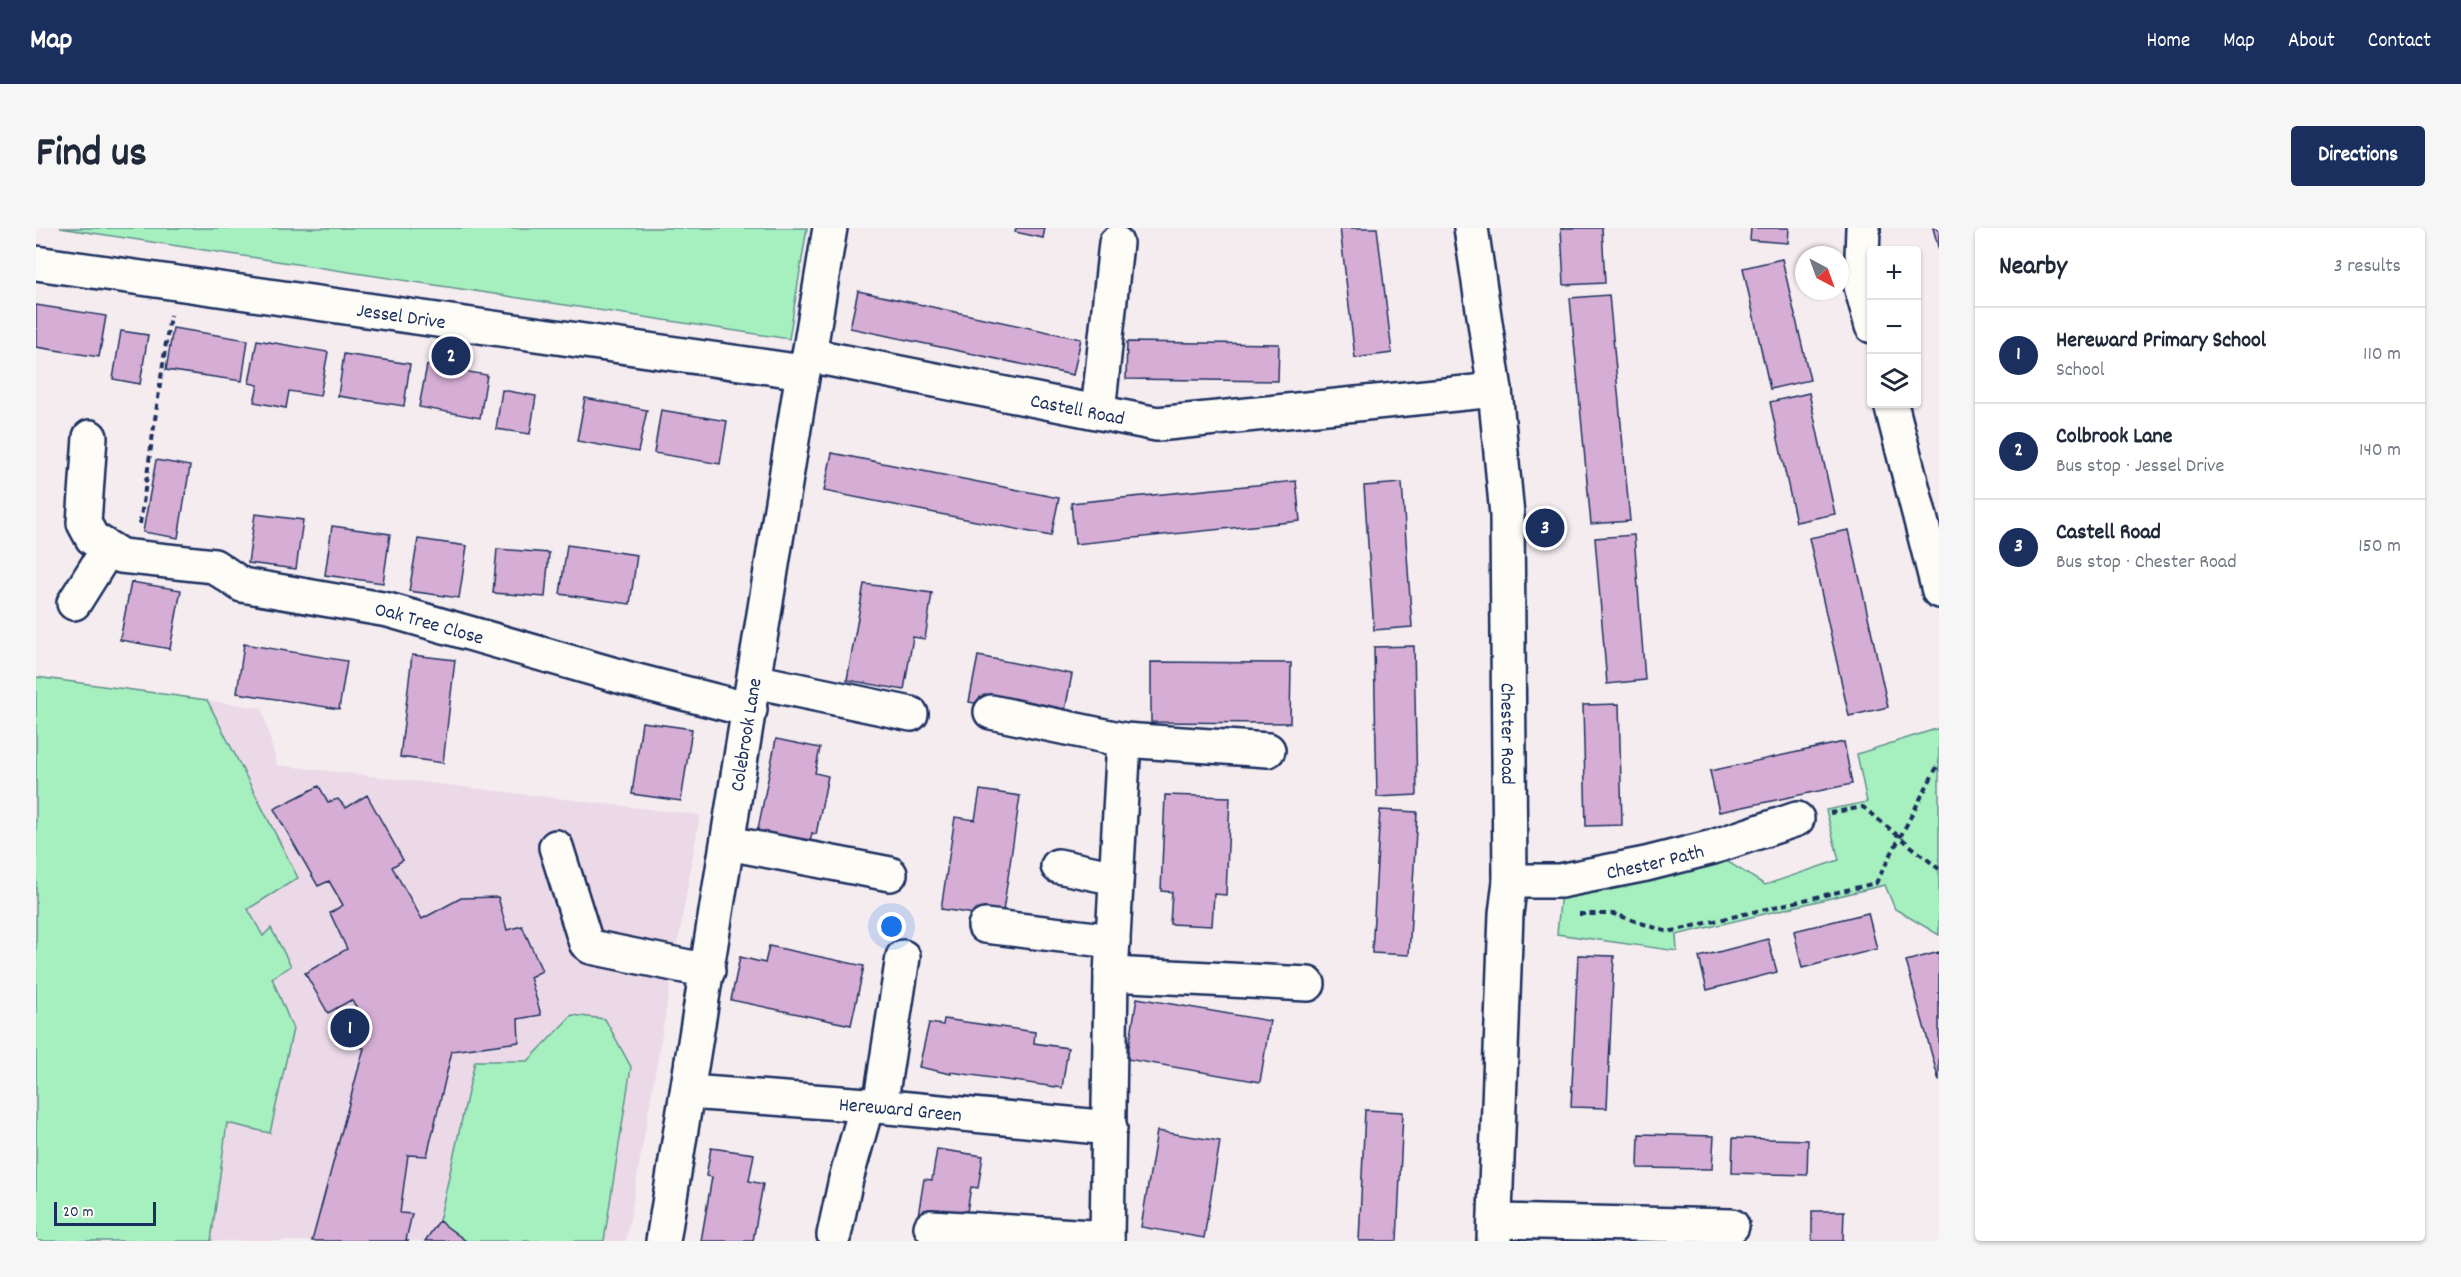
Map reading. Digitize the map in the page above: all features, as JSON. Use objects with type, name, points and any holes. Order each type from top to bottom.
[{"type":"street","name":"Colebrook Lane","points":[[663,1241],[830,228]]},
{"type":"street","name":"Chester Road","points":[[1471,228],[1495,390],[1507,515],[1510,881],[1506,914],[1495,1231]]},
{"type":"street","points":[[1863,228],[1861,286],[1867,308]]},
{"type":"street","points":[[1098,412],[1116,243]]},
{"type":"street","name":"Jessel Drive","points":[[36,262],[806,364]]},
{"type":"street","name":"Castell Road","points":[[806,364],[1098,412],[1157,424],[1495,390]]},
{"type":"street","points":[[1892,408],[1939,591]]},
{"type":"street","points":[[74,603],[122,554],[92,538],[84,523],[90,437]]},
{"type":"street","name":"Oak Tree Close","points":[[122,554],[214,566],[242,585],[388,610],[633,680],[911,714]]},
{"type":"street","points":[[991,712],[1124,740],[1268,750]]},
{"type":"street","points":[[931,1227],[1107,1240],[1111,974],[1124,740]]},
{"type":"street","name":"Chester Path","points":[[1510,881],[1560,881],[1646,864],[1713,847],[1797,819]]},
{"type":"street","points":[[728,843],[890,874]]},
{"type":"street","points":[[556,847],[586,944],[591,947],[708,970]]},
{"type":"street","points":[[1059,866],[1116,878]]},
{"type":"street","points":[[986,926],[1113,941]]},
{"type":"street","points":[[834,1234],[851,1160],[873,1106],[903,957]]},
{"type":"street","points":[[1111,974],[1308,984]]},
{"type":"street","name":"Hereward Green","points":[[688,1092],[1110,1128]]},
{"type":"street","points":[[1495,1231],[1732,1226]]},
{"type":"path","points":[[122,554],[174,282]]},
{"type":"path","points":[[1578,914],[1614,914],[1668,932],[1876,883],[1939,763]]},
{"type":"path","points":[[1797,819],[1863,807],[1939,868]]},
{"type":"shaded area","points":[[36,677],[262,708],[277,765],[700,815],[626,1241],[36,1241]]},
{"type":"green space","points":[[60,228],[807,228],[789,339]]},
{"type":"green space","points":[[36,677],[207,700],[298,878],[248,909],[263,936],[271,928],[291,966],[272,978],[293,1029],[270,1133],[227,1123],[211,1241],[36,1241]]},
{"type":"green space","points":[[1939,728],[1939,935],[1895,909],[1885,885],[1676,935],[1677,951],[1557,934],[1561,891],[1717,855],[1765,885],[1839,860],[1826,810],[1867,802],[1857,754]]},
{"type":"green space","points":[[572,1015],[605,1019],[631,1067],[604,1241],[466,1241],[439,1221],[475,1061],[528,1061]]},
{"type":"building","points":[[1016,228],[1045,228],[1043,238],[1015,232]]},
{"type":"building","points":[[1340,228],[1377,228],[1392,353],[1355,358]]},
{"type":"building","points":[[1561,228],[1602,228],[1605,283],[1564,285]]},
{"type":"building","points":[[1751,228],[1789,228],[1788,243],[1750,240]]},
{"type":"building","points":[[1933,228],[1939,228],[1939,250]]},
{"type":"building","points":[[1782,259],[1810,380],[1770,389],[1743,268]]},
{"type":"building","points":[[858,291],[1081,339],[1073,375],[850,328]]},
{"type":"building","points":[[1609,295],[1630,521],[1591,524],[1570,298]]},
{"type":"building","points":[[36,305],[106,316],[99,357],[36,347]]},
{"type":"building","points":[[173,328],[248,340],[242,381],[166,370]]},
{"type":"building","points":[[121,331],[148,335],[140,384],[113,379]]},
{"type":"building","points":[[257,340],[328,352],[320,396],[289,391],[286,408],[254,402],[258,385],[249,383]]},
{"type":"building","points":[[1127,342],[1279,344],[1278,381],[1126,379]]},
{"type":"building","points":[[344,354],[410,364],[404,406],[338,396]]},
{"type":"building","points":[[427,365],[487,375],[480,418],[419,407]]},
{"type":"building","points":[[502,390],[536,396],[530,434],[496,429]]},
{"type":"building","points":[[1809,393],[1835,514],[1796,522],[1770,402]]},
{"type":"building","points":[[585,398],[647,410],[638,452],[577,441]]},
{"type":"building","points":[[661,410],[727,421],[720,464],[654,453]]},
{"type":"building","points":[[832,453],[1059,498],[1051,536],[824,491]]},
{"type":"building","points":[[156,460],[190,466],[178,538],[143,532]]},
{"type":"building","points":[[1296,481],[1300,521],[1075,544],[1071,503]]},
{"type":"building","points":[[1402,483],[1412,627],[1374,630],[1364,486]]},
{"type":"building","points":[[255,514],[303,520],[296,569],[248,563]]},
{"type":"building","points":[[332,526],[390,534],[383,583],[325,575]]},
{"type":"building","points":[[1849,530],[1888,707],[1849,716],[1809,538]]},
{"type":"building","points":[[1634,535],[1645,680],[1607,684],[1595,538]]},
{"type":"building","points":[[418,539],[467,546],[459,598],[409,591]]},
{"type":"building","points":[[567,545],[637,555],[630,604],[560,594]]},
{"type":"building","points":[[497,549],[549,553],[545,597],[493,593]]},
{"type":"building","points":[[131,582],[181,590],[170,649],[120,640]]},
{"type":"building","points":[[864,584],[932,593],[925,639],[913,637],[904,690],[847,680]]},
{"type":"building","points":[[244,644],[347,661],[339,709],[237,693]]},
{"type":"building","points":[[1414,646],[1417,795],[1377,797],[1374,647]]},
{"type":"building","points":[[412,655],[455,660],[443,763],[400,757]]},
{"type":"building","points":[[978,656],[1072,674],[1063,721],[969,702]]},
{"type":"building","points":[[1151,662],[1291,663],[1290,723],[1151,722]]},
{"type":"building","points":[[1619,704],[1622,825],[1586,826],[1583,705]]},
{"type":"building","points":[[642,722],[692,729],[681,801],[632,794]]},
{"type":"building","points":[[776,739],[820,748],[815,773],[828,776],[816,834],[812,833],[807,854],[755,844]]},
{"type":"building","points":[[1844,742],[1852,784],[1719,812],[1710,771]]},
{"type":"building","points":[[319,786],[328,802],[338,799],[346,808],[367,795],[403,860],[392,867],[422,919],[461,898],[498,897],[507,930],[522,926],[542,971],[530,977],[541,1015],[518,1019],[519,1042],[452,1051],[427,1156],[408,1155],[400,1213],[412,1214],[406,1240],[409,1241],[312,1241],[364,1048],[352,1046],[360,1011],[351,1000],[328,1013],[305,973],[347,949],[330,913],[343,905],[329,881],[318,886],[274,809]]},
{"type":"building","points":[[980,790],[1020,796],[1002,918],[941,909],[955,817],[975,820]]},
{"type":"building","points":[[1165,795],[1230,797],[1226,895],[1214,894],[1212,926],[1170,924],[1172,892],[1161,891]]},
{"type":"building","points":[[1380,810],[1417,812],[1409,955],[1372,953]]},
{"type":"building","points":[[1868,913],[1877,949],[1802,968],[1794,931]]},
{"type":"building","points":[[1768,939],[1777,972],[1707,990],[1699,957]]},
{"type":"building","points":[[769,946],[864,966],[851,1025],[731,1000],[740,957],[765,963]]},
{"type":"building","points":[[1939,952],[1939,1081],[1906,961]]},
{"type":"building","points":[[1578,955],[1614,956],[1607,1108],[1571,1107]]},
{"type":"building","points":[[1137,998],[1270,1021],[1260,1082],[1127,1059]]},
{"type":"building","points":[[944,1019],[1035,1032],[1034,1043],[1068,1048],[1062,1088],[951,1072],[951,1074],[919,1067],[929,1023],[943,1025]]},
{"type":"building","points":[[1365,1110],[1403,1112],[1397,1241],[1359,1241]]},
{"type":"building","points":[[1157,1131],[1220,1141],[1204,1238],[1141,1227]]},
{"type":"building","points":[[1639,1134],[1714,1136],[1712,1169],[1638,1168]]},
{"type":"building","points":[[1733,1138],[1808,1140],[1807,1175],[1732,1173]]},
{"type":"building","points":[[711,1148],[754,1154],[749,1181],[763,1184],[753,1241],[701,1241],[712,1177],[706,1176]]},
{"type":"building","points":[[937,1149],[983,1156],[978,1188],[971,1187],[965,1224],[918,1216],[924,1179],[932,1180]]},
{"type":"building","points":[[1812,1211],[1844,1211],[1843,1241],[1812,1241]]},
{"type":"building","points":[[439,1221],[466,1241],[425,1241]]},
{"type":"place","name":"Colbrook Lane","points":[[451,356]]},
{"type":"place","name":"Castell Road","points":[[1545,528]]},
{"type":"place","name":"Hereward Primary School","points":[[350,1028]]}]
